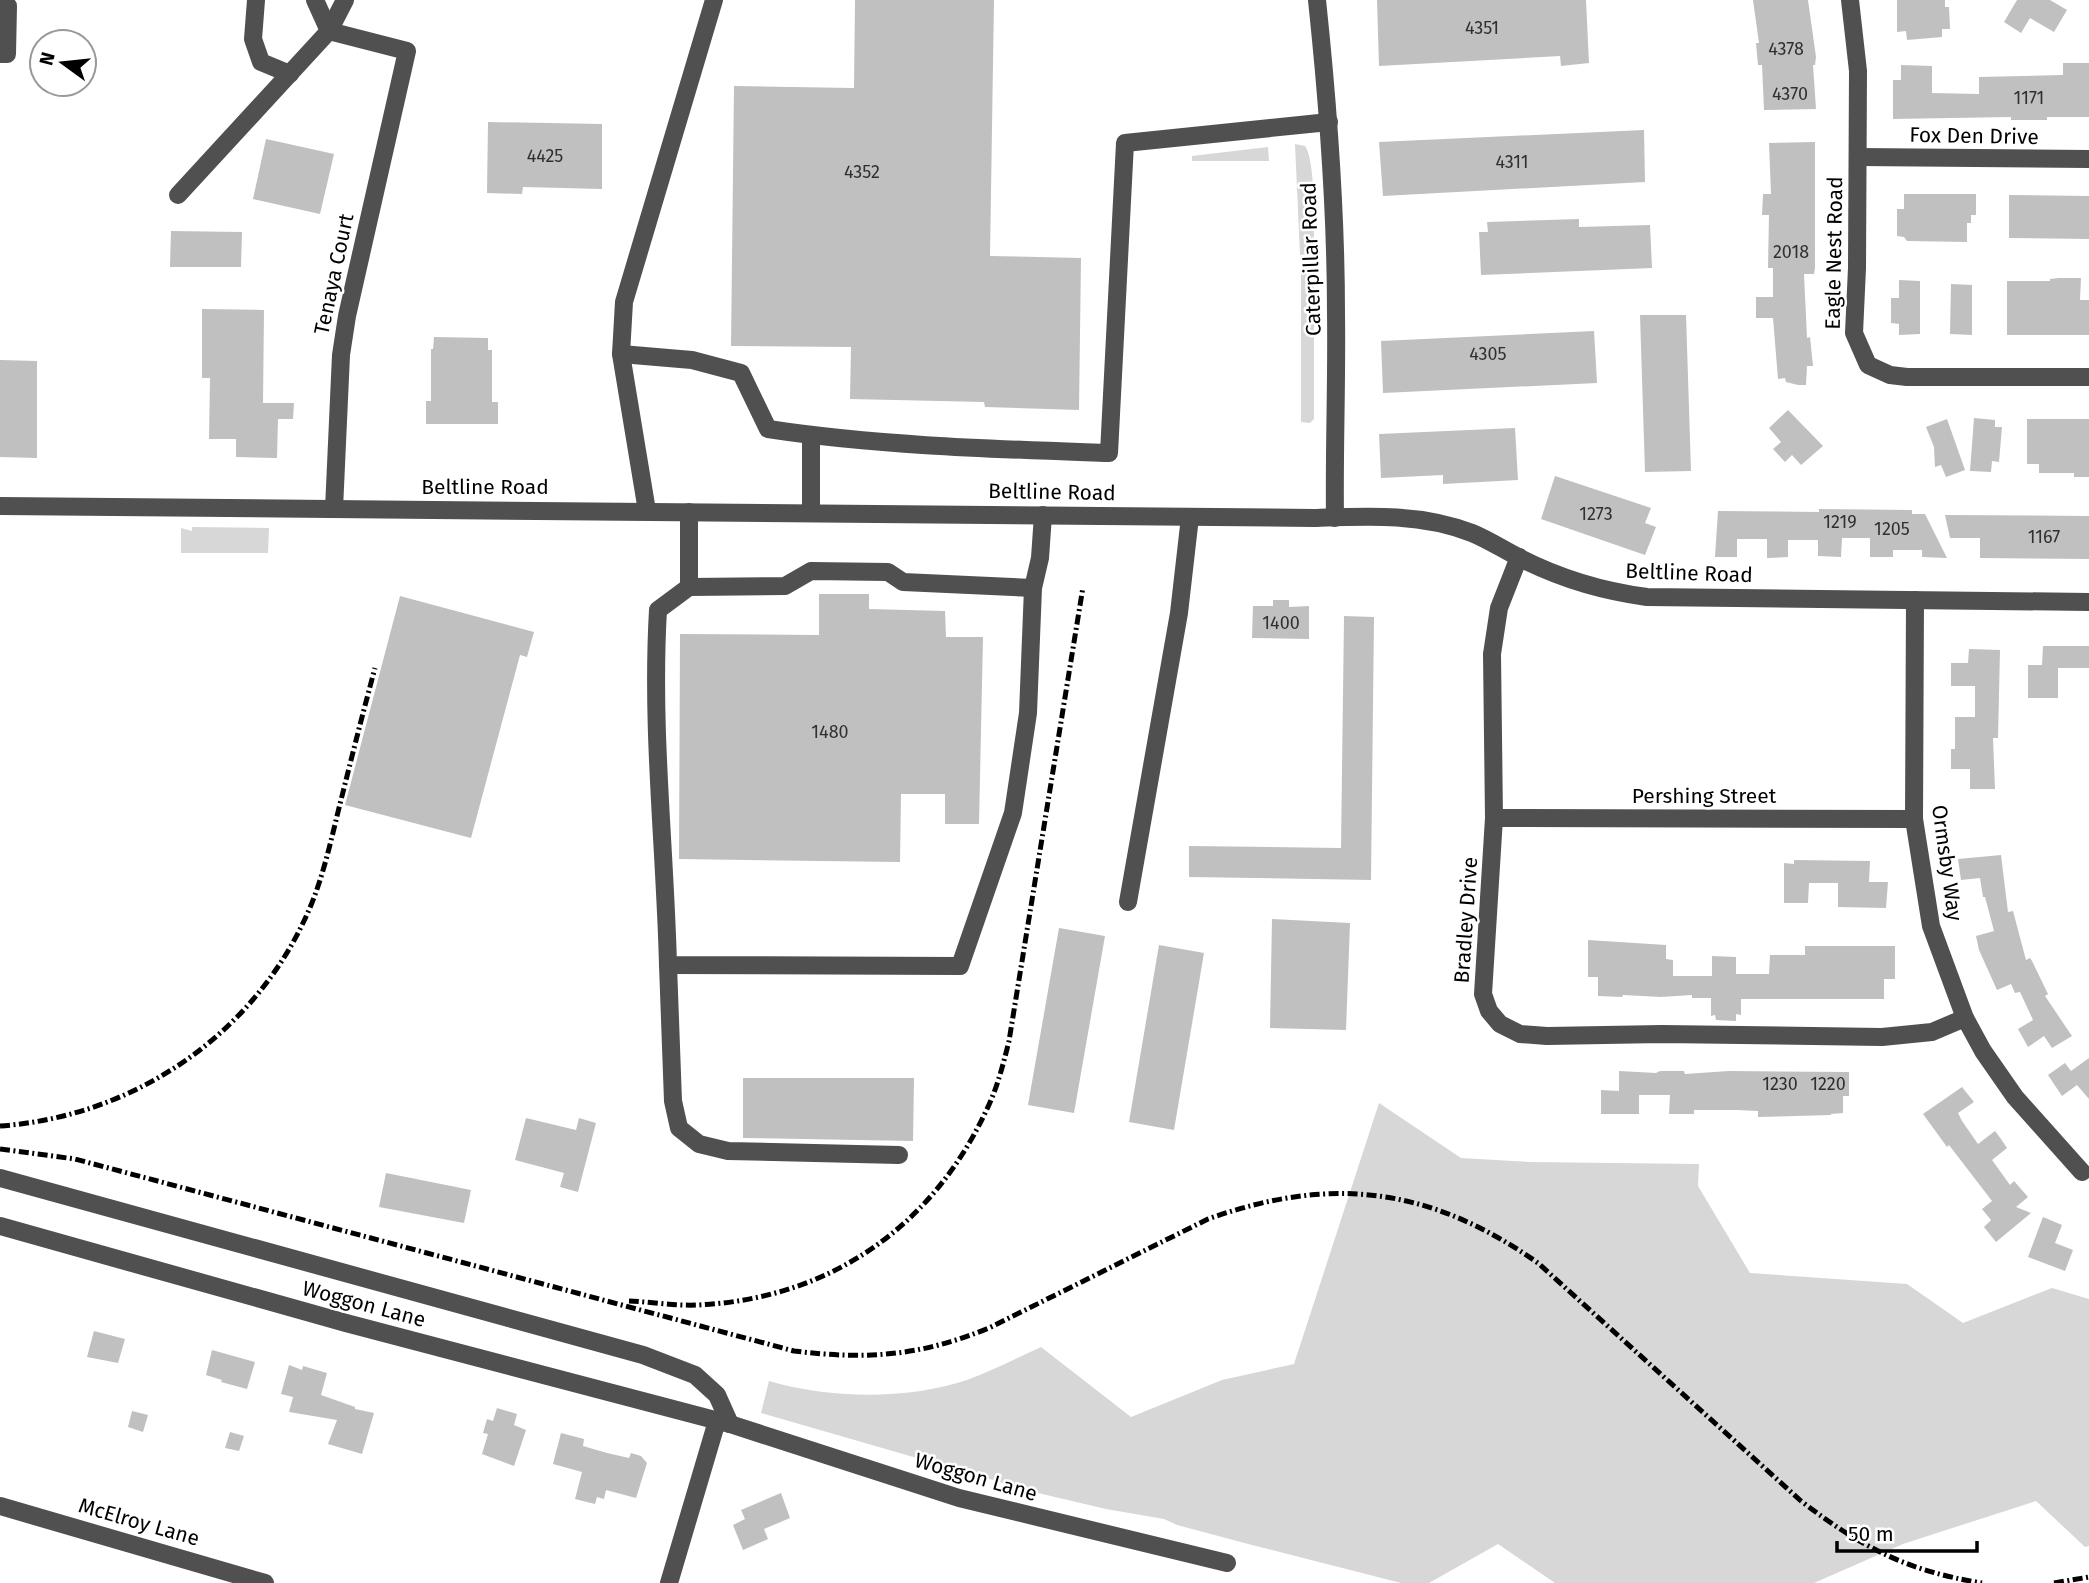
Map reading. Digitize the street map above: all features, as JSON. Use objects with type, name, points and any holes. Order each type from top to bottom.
[{"type":"street","points":[[256,0],[253,39],[261,62],[290,74]]},
{"type":"street","points":[[315,0],[329,31]]},
{"type":"street","points":[[178,195],[329,31],[345,0]]},
{"type":"street","points":[[647,511],[621,355],[624,302],[714,0]]},
{"type":"street","name":"Caterpillar Road","points":[[1317,0],[1329,122],[1336,313],[1335,517]]},
{"type":"street","name":"Eagle Nest Road","points":[[1850,0],[1858,71],[1854,334],[1868,365],[1890,375],[1907,377],[2089,377]]},
{"type":"street","points":[[0,5],[8,5],[8,54],[0,54]]},
{"type":"street","name":"Tenaya Court","points":[[329,31],[407,51],[347,316],[341,355],[334,509]]},
{"type":"street","points":[[621,355],[692,360],[741,373],[768,429],[811,436],[996,449],[1109,453],[1125,143],[1329,122]]},
{"type":"street","name":"Fox Den Drive","points":[[1858,157],[2089,159]]},
{"type":"street","points":[[811,436],[811,513]]},
{"type":"street","name":"Beltline Road","points":[[0,506],[1190,517],[1353,515],[1409,518],[1451,527],[1472,533],[1583,585],[1647,597],[2089,602]]},
{"type":"street","points":[[689,512],[689,587]]},
{"type":"street","points":[[668,965],[960,966],[1013,813],[1028,713],[1033,588],[1040,558],[1043,515]]},
{"type":"street","points":[[1128,902],[1179,613],[1190,517]]},
{"type":"street","name":"Bradley Drive","points":[[1519,557],[1499,608],[1492,654],[1494,818],[1483,994],[1489,1012],[1500,1024],[1520,1034],[1547,1036],[1675,1034],[1882,1037],[1932,1032],[1965,1018]]},
{"type":"street","points":[[898,1155],[728,1151],[699,1144],[679,1128],[673,1101],[666,879],[660,830],[655,671],[658,610],[689,587],[785,586],[811,571],[888,572],[903,582],[1033,588]]},
{"type":"street","name":"Ormsby Way","points":[[1915,600],[1914,819],[1931,926],[1965,1018],[1983,1051],[2015,1097],[2082,1172]]},
{"type":"street","name":"Pershing Street","points":[[1494,818],[1914,819]]},
{"type":"street","points":[[0,1178],[643,1355],[695,1375],[717,1395],[724,1423],[669,1583]]},
{"type":"street","name":"Woggon Lane","points":[[0,1226],[346,1323],[724,1423],[959,1498],[1227,1563]]},
{"type":"street","name":"McElroy Lane","points":[[0,1506],[265,1583]]},
{"type":"shaded area","points":[[1295,144],[1305,146],[1309,154],[1314,197],[1314,253],[1300,255]]},
{"type":"shaded area","points":[[1268,147],[1269,161],[1192,161],[1192,156]]},
{"type":"shaded area","points":[[1314,257],[1314,419],[1310,423],[1301,422],[1301,258]]},
{"type":"shaded area","points":[[192,527],[269,528],[268,553],[181,553],[181,528],[192,531]]},
{"type":"shaded area","points":[[1379,1103],[1461,1158],[1530,1162],[1699,1164],[1698,1186],[1750,1273],[1907,1284],[1963,1323],[2052,1288],[2089,1299],[2089,1546],[2085,1547],[2036,1501],[1903,1544],[1814,1583],[1555,1583],[1498,1544],[1429,1583],[1401,1583],[1177,1525],[1164,1519],[1038,1493],[761,1413],[769,1381],[843,1394],[919,1391],[967,1380],[1041,1347],[1131,1417],[1222,1380],[1294,1364]]},
{"type":"building","points":[[855,0],[994,0],[990,256],[1081,258],[1079,410],[985,407],[984,402],[850,399],[851,347],[731,346],[734,86],[854,88]]},
{"type":"building","points":[[1377,0],[1586,0],[1589,63],[1561,66],[1560,56],[1379,66]]},
{"type":"building","points":[[1753,0],[1808,0],[1816,57],[1813,65],[1816,109],[1764,110],[1762,65],[1758,65],[1756,43],[1759,43]]},
{"type":"building","points":[[1897,0],[1945,0],[1945,7],[1949,7],[1950,29],[1942,29],[1942,37],[1907,40],[1906,31],[1897,32]]},
{"type":"building","points":[[2017,0],[2050,0],[2067,10],[2054,32],[2030,18],[2021,33],[2004,22]]},
{"type":"building","points":[[2063,63],[2089,63],[2089,117],[2047,117],[2047,120],[2011,120],[2011,117],[1893,119],[1893,80],[1901,80],[1901,65],[1932,66],[1932,93],[1979,94],[1979,77],[2063,75]]},
{"type":"building","points":[[488,122],[602,124],[602,189],[523,187],[522,194],[487,193]]},
{"type":"building","points":[[1644,130],[1645,182],[1383,196],[1379,142]]},
{"type":"building","points":[[266,139],[334,154],[320,214],[253,199]]},
{"type":"building","points":[[1815,142],[1815,268],[1814,274],[1804,274],[1807,338],[1810,337],[1813,366],[1807,366],[1806,385],[1798,385],[1786,382],[1785,378],[1778,379],[1773,318],[1756,318],[1756,297],[1773,297],[1773,268],[1768,268],[1769,215],[1762,215],[1763,194],[1771,194],[1769,143]]},
{"type":"building","points":[[1904,194],[1976,194],[1976,215],[1971,215],[1971,223],[1967,223],[1967,242],[1907,241],[1904,237],[1897,236],[1897,209],[1904,209]]},
{"type":"building","points":[[2009,195],[2089,196],[2089,239],[2009,238]]},
{"type":"building","points":[[1579,219],[1579,227],[1650,225],[1652,268],[1481,275],[1479,232],[1488,232],[1487,222]]},
{"type":"building","points":[[171,231],[242,232],[241,267],[170,267]]},
{"type":"building","points":[[2059,278],[2081,278],[2080,300],[2089,300],[2089,335],[2007,335],[2007,281],[2050,281]]},
{"type":"building","points":[[1899,280],[1920,281],[1920,334],[1899,335],[1899,324],[1891,323],[1891,298],[1899,298]]},
{"type":"building","points":[[1951,284],[1972,285],[1972,335],[1950,334]]},
{"type":"building","points":[[202,309],[264,310],[263,403],[294,403],[293,419],[278,419],[277,458],[236,457],[236,439],[209,439],[210,378],[202,378]]},
{"type":"building","points":[[1640,315],[1686,315],[1691,471],[1645,472]]},
{"type":"building","points":[[1594,331],[1597,383],[1383,393],[1381,341]]},
{"type":"building","points":[[434,337],[488,338],[488,350],[492,350],[492,402],[498,402],[498,424],[426,424],[426,401],[431,401],[431,349]]},
{"type":"building","points":[[0,360],[37,361],[37,458],[0,457]]},
{"type":"building","points":[[1788,410],[1823,446],[1801,465],[1792,455],[1785,462],[1773,449],[1781,442],[1769,428]]},
{"type":"building","points":[[1974,418],[1995,420],[1995,427],[2002,427],[1999,462],[1992,461],[1991,472],[1970,471]]},
{"type":"building","points":[[1947,419],[1965,470],[1946,477],[1941,465],[1935,467],[1934,447],[1926,427]]},
{"type":"building","points":[[2027,419],[2089,419],[2089,477],[2074,477],[2074,473],[2039,473],[2039,464],[2027,464]]},
{"type":"building","points":[[1515,428],[1518,480],[1443,484],[1443,475],[1381,478],[1379,434]]},
{"type":"building","points":[[1555,476],[1651,508],[1645,523],[1656,527],[1645,555],[1541,519]]},
{"type":"building","points":[[1819,509],[1912,510],[1912,514],[1925,514],[1947,558],[1922,557],[1922,550],[1893,550],[1893,557],[1870,557],[1870,538],[1842,538],[1841,557],[1818,556],[1818,540],[1788,540],[1788,557],[1767,558],[1767,539],[1737,539],[1737,557],[1715,557],[1718,511],[1819,512]]},
{"type":"building","points":[[1945,515],[2089,516],[2089,559],[1980,558],[1980,538],[1950,538]]},
{"type":"building","points":[[819,594],[869,594],[869,609],[945,611],[946,637],[983,637],[979,824],[945,824],[945,794],[901,794],[900,862],[679,859],[680,634],[819,635]]},
{"type":"building","points":[[400,596],[534,632],[527,657],[520,655],[471,838],[345,805]]},
{"type":"building","points":[[1273,600],[1289,600],[1289,607],[1309,606],[1309,639],[1252,638],[1253,606],[1273,606]]},
{"type":"building","points":[[1344,616],[1374,617],[1371,880],[1189,877],[1189,846],[1341,848]]},
{"type":"building","points":[[2043,646],[2089,646],[2089,668],[2058,668],[2058,698],[2028,698],[2028,665],[2042,665]]},
{"type":"building","points":[[1969,649],[2000,650],[1998,738],[1993,738],[1995,789],[1970,789],[1970,769],[1951,769],[1951,749],[1955,749],[1955,717],[1975,717],[1975,686],[1951,686],[1951,663],[1968,663]]},
{"type":"building","points":[[2001,855],[2008,912],[2013,911],[2026,960],[2030,958],[2032,961],[2048,994],[2045,996],[2072,1036],[2052,1048],[2044,1036],[2028,1047],[2018,1029],[2033,1020],[2020,992],[2015,993],[2011,984],[1997,990],[1979,950],[1976,936],[1994,931],[1980,878],[1961,880],[1958,859]]},
{"type":"building","points":[[1794,860],[1870,861],[1869,882],[1888,882],[1886,908],[1838,907],[1838,883],[1809,883],[1808,903],[1784,903],[1784,863],[1794,864]]},
{"type":"building","points":[[1272,919],[1350,923],[1346,1030],[1270,1028]]},
{"type":"building","points":[[1059,928],[1105,936],[1074,1113],[1028,1105]]},
{"type":"building","points":[[1588,940],[1666,945],[1666,959],[1673,960],[1673,976],[1712,976],[1712,956],[1736,957],[1736,974],[1769,974],[1770,955],[1805,955],[1805,946],[1895,946],[1895,979],[1884,979],[1884,999],[1741,999],[1741,1015],[1736,1014],[1736,1021],[1716,1020],[1715,1015],[1711,1016],[1711,998],[1692,998],[1692,995],[1598,996],[1598,977],[1588,977]]},
{"type":"building","points":[[1159,945],[1204,953],[1174,1130],[1129,1122]]},
{"type":"building","points":[[2089,1058],[2089,1099],[2077,1085],[2062,1096],[2048,1075],[2065,1063],[2071,1071]]},
{"type":"building","points":[[1619,1071],[1684,1071],[1685,1074],[1729,1071],[1849,1072],[1849,1096],[1843,1096],[1843,1113],[1831,1115],[1758,1117],[1758,1111],[1737,1110],[1694,1110],[1694,1114],[1669,1114],[1670,1095],[1639,1095],[1639,1114],[1601,1114],[1601,1090],[1619,1091]]},
{"type":"building","points":[[743,1078],[914,1078],[913,1141],[743,1138]]},
{"type":"building","points":[[1962,1087],[1974,1102],[1958,1113],[1962,1121],[1978,1144],[1995,1131],[2007,1148],[1992,1160],[2010,1185],[2014,1181],[2028,1197],[2016,1207],[2031,1213],[1996,1242],[1984,1227],[1991,1220],[1982,1209],[1992,1201],[1923,1114]]},
{"type":"building","points":[[526,1118],[576,1130],[579,1118],[596,1123],[578,1192],[560,1187],[564,1173],[515,1160]]},
{"type":"building","points":[[386,1173],[471,1190],[464,1223],[379,1207]]},
{"type":"building","points":[[2043,1217],[2062,1225],[2055,1243],[2073,1250],[2065,1271],[2028,1257]]},
{"type":"building","points":[[94,1331],[125,1339],[118,1363],[87,1357]]},
{"type":"building","points":[[212,1350],[255,1362],[247,1389],[206,1375]]},
{"type":"building","points":[[289,1365],[302,1370],[303,1366],[327,1373],[321,1395],[355,1409],[374,1413],[362,1454],[328,1444],[337,1420],[289,1412],[293,1397],[281,1394]]},
{"type":"building","points":[[497,1408],[517,1414],[514,1425],[526,1430],[514,1466],[482,1454],[488,1434],[483,1433],[487,1419],[493,1421]]},
{"type":"building","points":[[132,1411],[148,1415],[143,1432],[128,1427]]},
{"type":"building","points":[[230,1432],[244,1436],[239,1451],[225,1448]]},
{"type":"building","points":[[561,1433],[584,1439],[583,1446],[607,1453],[629,1458],[631,1453],[641,1456],[647,1463],[636,1498],[606,1490],[604,1499],[597,1497],[595,1504],[575,1499],[582,1472],[553,1464]]},
{"type":"building","points":[[781,1493],[790,1518],[764,1529],[768,1539],[743,1550],[733,1525],[745,1519],[741,1510]]},
{"type":"railway","points":[[629,1301],[698,1305],[745,1300],[790,1289],[831,1272],[870,1250],[905,1223],[936,1190],[963,1153],[993,1094],[1009,1041],[1083,587]]},
{"type":"railway","points":[[0,1126],[48,1119],[94,1107],[138,1089],[179,1065],[217,1036],[250,1003],[279,965],[303,923],[314,897],[375,668]]},
{"type":"railway","points":[[0,1149],[75,1159],[794,1351],[846,1355],[916,1350],[940,1345],[989,1328],[1208,1219],[1253,1205],[1296,1197],[1338,1194],[1379,1196],[1419,1204],[1458,1218],[1498,1237],[1538,1263],[1801,1501],[1844,1532],[1908,1564],[1982,1583]]},
{"type":"railway","points":[[2054,1583],[2089,1577]]}]
